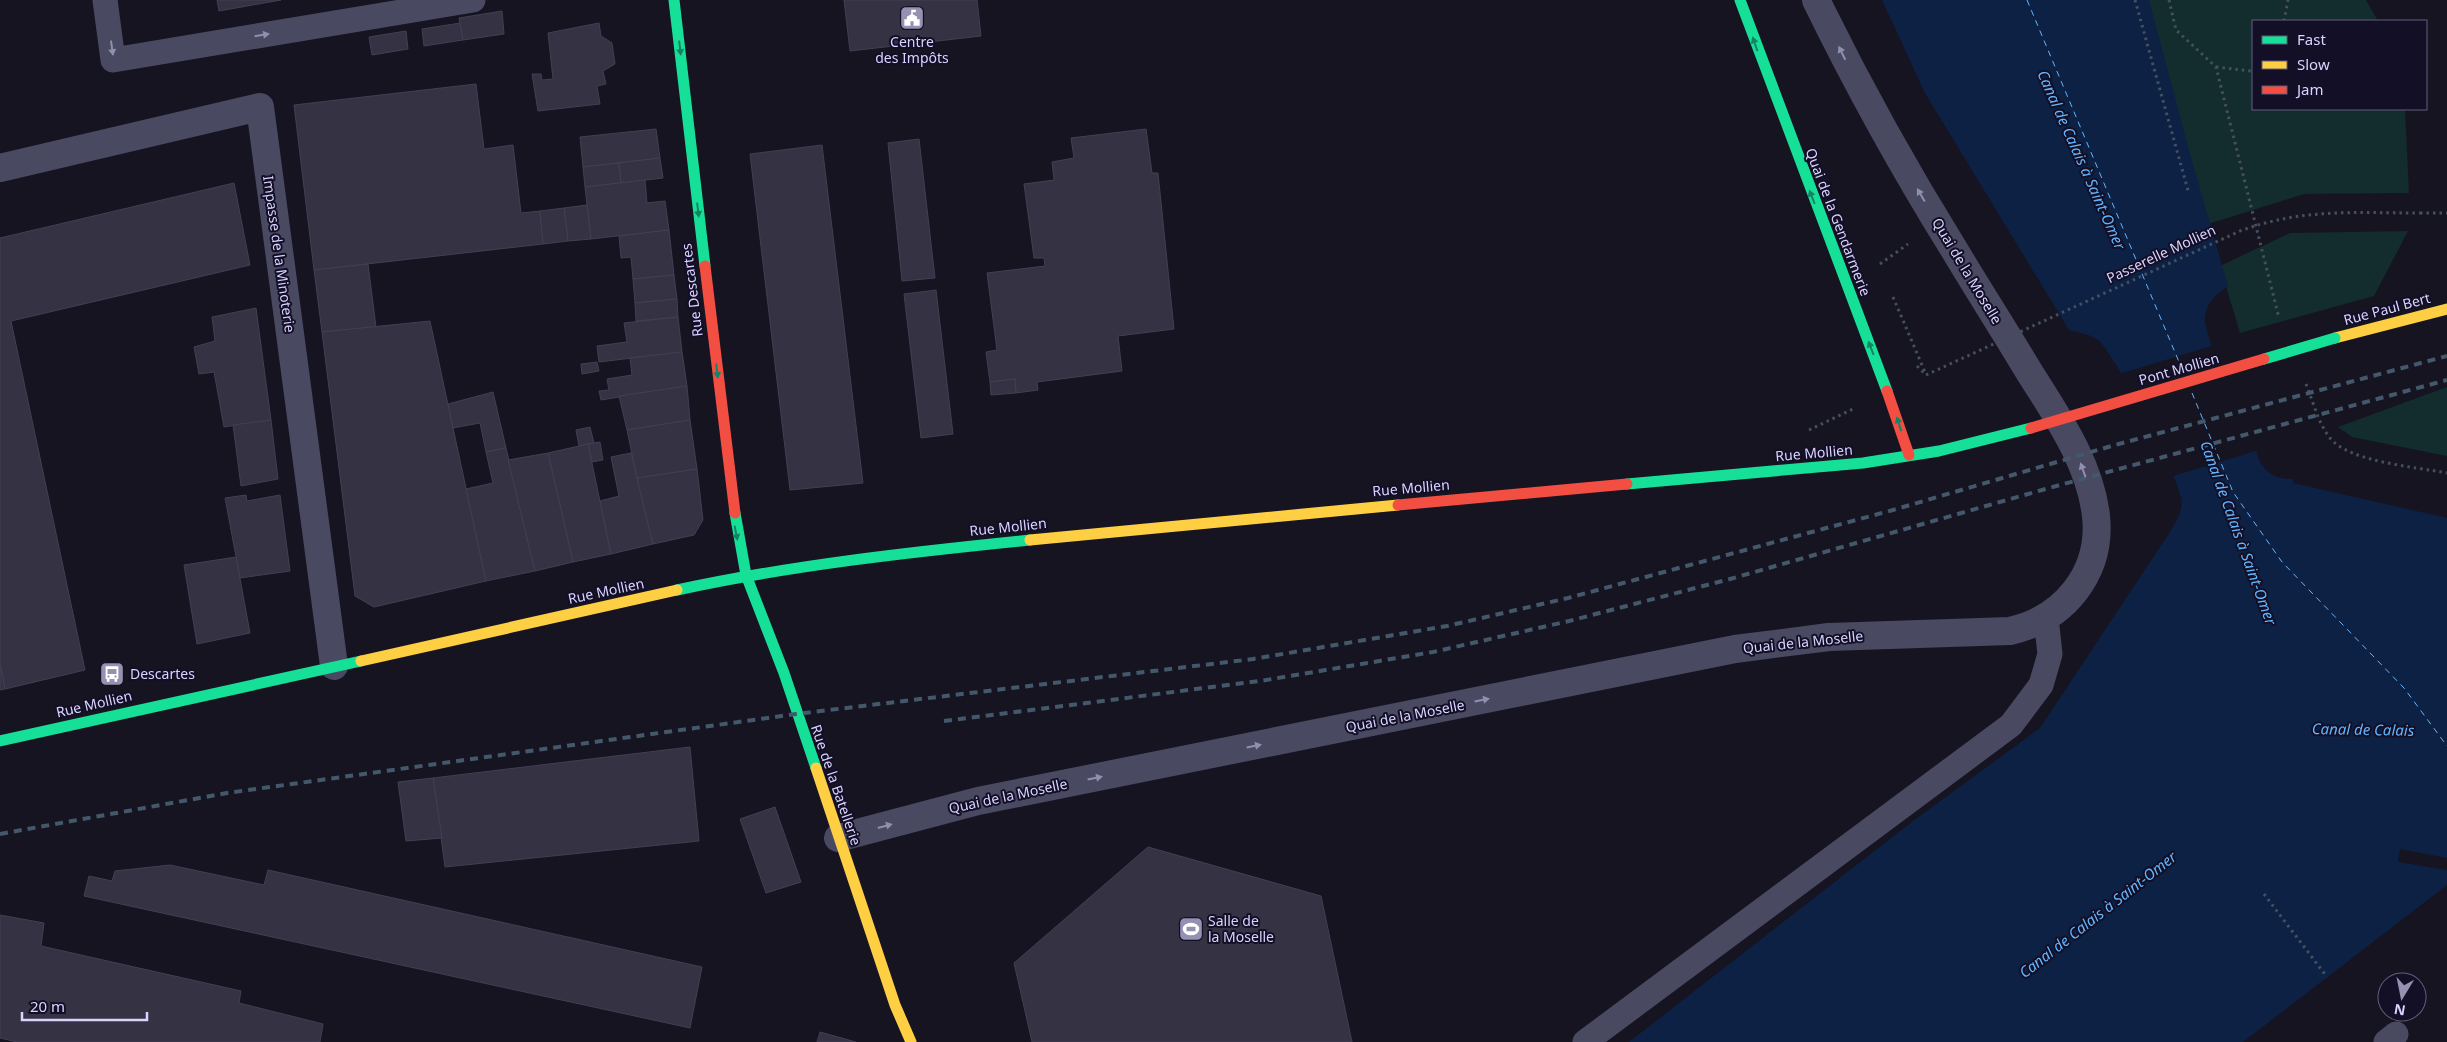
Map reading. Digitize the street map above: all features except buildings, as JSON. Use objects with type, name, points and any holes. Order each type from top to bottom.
[{"type":"street","name":"Rue Descartes","points":[[674,0],[730,492],[746,575]]},
{"type":"street","name":"Quai de la Gendarmerie","points":[[1740,0],[1766,78],[1888,394],[1909,455]]},
{"type":"street","name":"Quai de la Moselle","points":[[838,838],[978,801],[1735,649],[1829,637],[2010,631],[2028,627],[2046,618],[2064,604],[2080,587],[2089,567],[2095,543],[2096,517],[2092,495],[2071,440],[1875,117],[1816,0]]},
{"type":"street","name":"Impasse de la Minoterie","points":[[0,168],[260,107],[334,666]]},
{"type":"street","name":"Rue Paul Bert","points":[[2335,338],[2447,309]]},
{"type":"street","name":"Pont Mollien","points":[[2031,428],[2335,338]]},
{"type":"street","name":"Rue Mollien","points":[[0,741],[746,575],[797,566],[940,549],[1372,506],[1834,467],[1939,451],[2031,428]]},
{"type":"street","name":"Rue de la Batellerie","points":[[746,575],[784,673],[895,1005],[911,1042]]},
{"type":"street","name":"Rue de la Batellerie","points":[[895,1005],[900,1042]]},
{"type":"lane","points":[[104,0],[113,60],[473,0]]},
{"type":"lane","points":[[1585,1042],[2011,725],[2041,685],[2050,654],[2046,618]]},
{"type":"path","points":[[2135,0],[2188,194]]},
{"type":"path","points":[[2169,0],[2176,30],[2216,67],[2281,323]]},
{"type":"path","points":[[2284,20],[2288,0]]},
{"type":"path","points":[[2216,67],[2252,70]]},
{"type":"path","name":"Passerelle Mollien","points":[[1802,432],[2240,231],[2266,221],[2318,212],[2447,213]]},
{"type":"path","points":[[2302,376],[2324,429],[2338,445],[2359,456],[2447,473]]},
{"type":"path","points":[[2264,894],[2327,977]]},
{"type":"green space","points":[[2130,0],[2366,0],[2377,20],[2252,20],[2252,110],[2405,110],[2409,193],[2304,194],[2205,225]]},
{"type":"green space","points":[[2408,231],[2374,296],[2240,333],[2220,266],[2290,233]]},
{"type":"green space","points":[[2447,387],[2447,456],[2352,437],[2338,427]]},
{"type":"water","points":[[1882,0],[2149,0],[2193,165],[2228,286],[2210,302],[2205,316],[2206,326],[2216,356],[2253,438],[2261,463],[2273,475],[2280,478],[2293,479],[2293,483],[2447,518],[2447,885],[2243,1042],[1629,1042],[1913,821],[2040,728],[2170,532],[2180,511],[2182,502],[2177,484],[2144,415],[2117,367],[2098,340],[2069,330],[1925,93]]},
{"type":"pier","points":[[2215,345],[2259,450],[2170,477],[2119,374]]},
{"type":"pier","points":[[2400,849],[2447,858],[2447,870],[2398,862]]},
{"type":"ferry route","points":[[2027,0],[2182,369]]},
{"type":"ferry route","points":[[2192,393],[2233,492],[2282,562],[2404,688],[2447,746]]},
{"type":"railway","points":[[0,834],[227,793],[796,714],[1253,659],[1447,626],[1568,598],[1893,510],[2115,445],[2447,356]]},
{"type":"railway","points":[[944,721],[1260,681],[1433,652],[1569,621],[1730,579],[2049,488],[2447,380]]},
{"type":"traffic: fast","points":[[674,0],[705,266]]},
{"type":"traffic: fast","points":[[1740,0],[1887,391]]},
{"type":"traffic: fast","points":[[2264,359],[2335,338]]},
{"type":"traffic: fast","points":[[1627,484],[1863,463],[1939,451],[2031,428]]},
{"type":"traffic: fast","points":[[735,513],[746,575],[784,673],[816,768]]},
{"type":"traffic: fast","points":[[677,590],[808,566],[1030,540]]},
{"type":"traffic: fast","points":[[0,741],[361,661]]},
{"type":"traffic: slow","points":[[2335,338],[2447,309]]},
{"type":"traffic: slow","points":[[1030,540],[1398,505]]},
{"type":"traffic: slow","points":[[361,661],[677,590]]},
{"type":"traffic: slow","points":[[816,768],[895,1005],[911,1042]]},
{"type":"traffic: jam","points":[[705,266],[735,513]]},
{"type":"traffic: jam","points":[[2031,428],[2264,359]]},
{"type":"traffic: jam","points":[[1887,391],[1909,455]]},
{"type":"traffic: jam","points":[[1398,505],[1627,484]]},
{"type":"place","name":"Centre des Impôts","points":[[912,18]]},
{"type":"place","name":"Descartes","points":[[112,674]]},
{"type":"place","name":"Salle de la Moselle","points":[[1191,929]]},
{"type":"water label","name":"Canal de Calais à Saint-Omer","points":[[2081,160]]},
{"type":"water label","name":"Canal de Calais à Saint-Omer","points":[[2238,533]]},
{"type":"water label","name":"Canal de Calais","points":[[2363,730]]},
{"type":"water label","name":"Canal de Calais à Saint-Omer","points":[[2098,915]]}]
